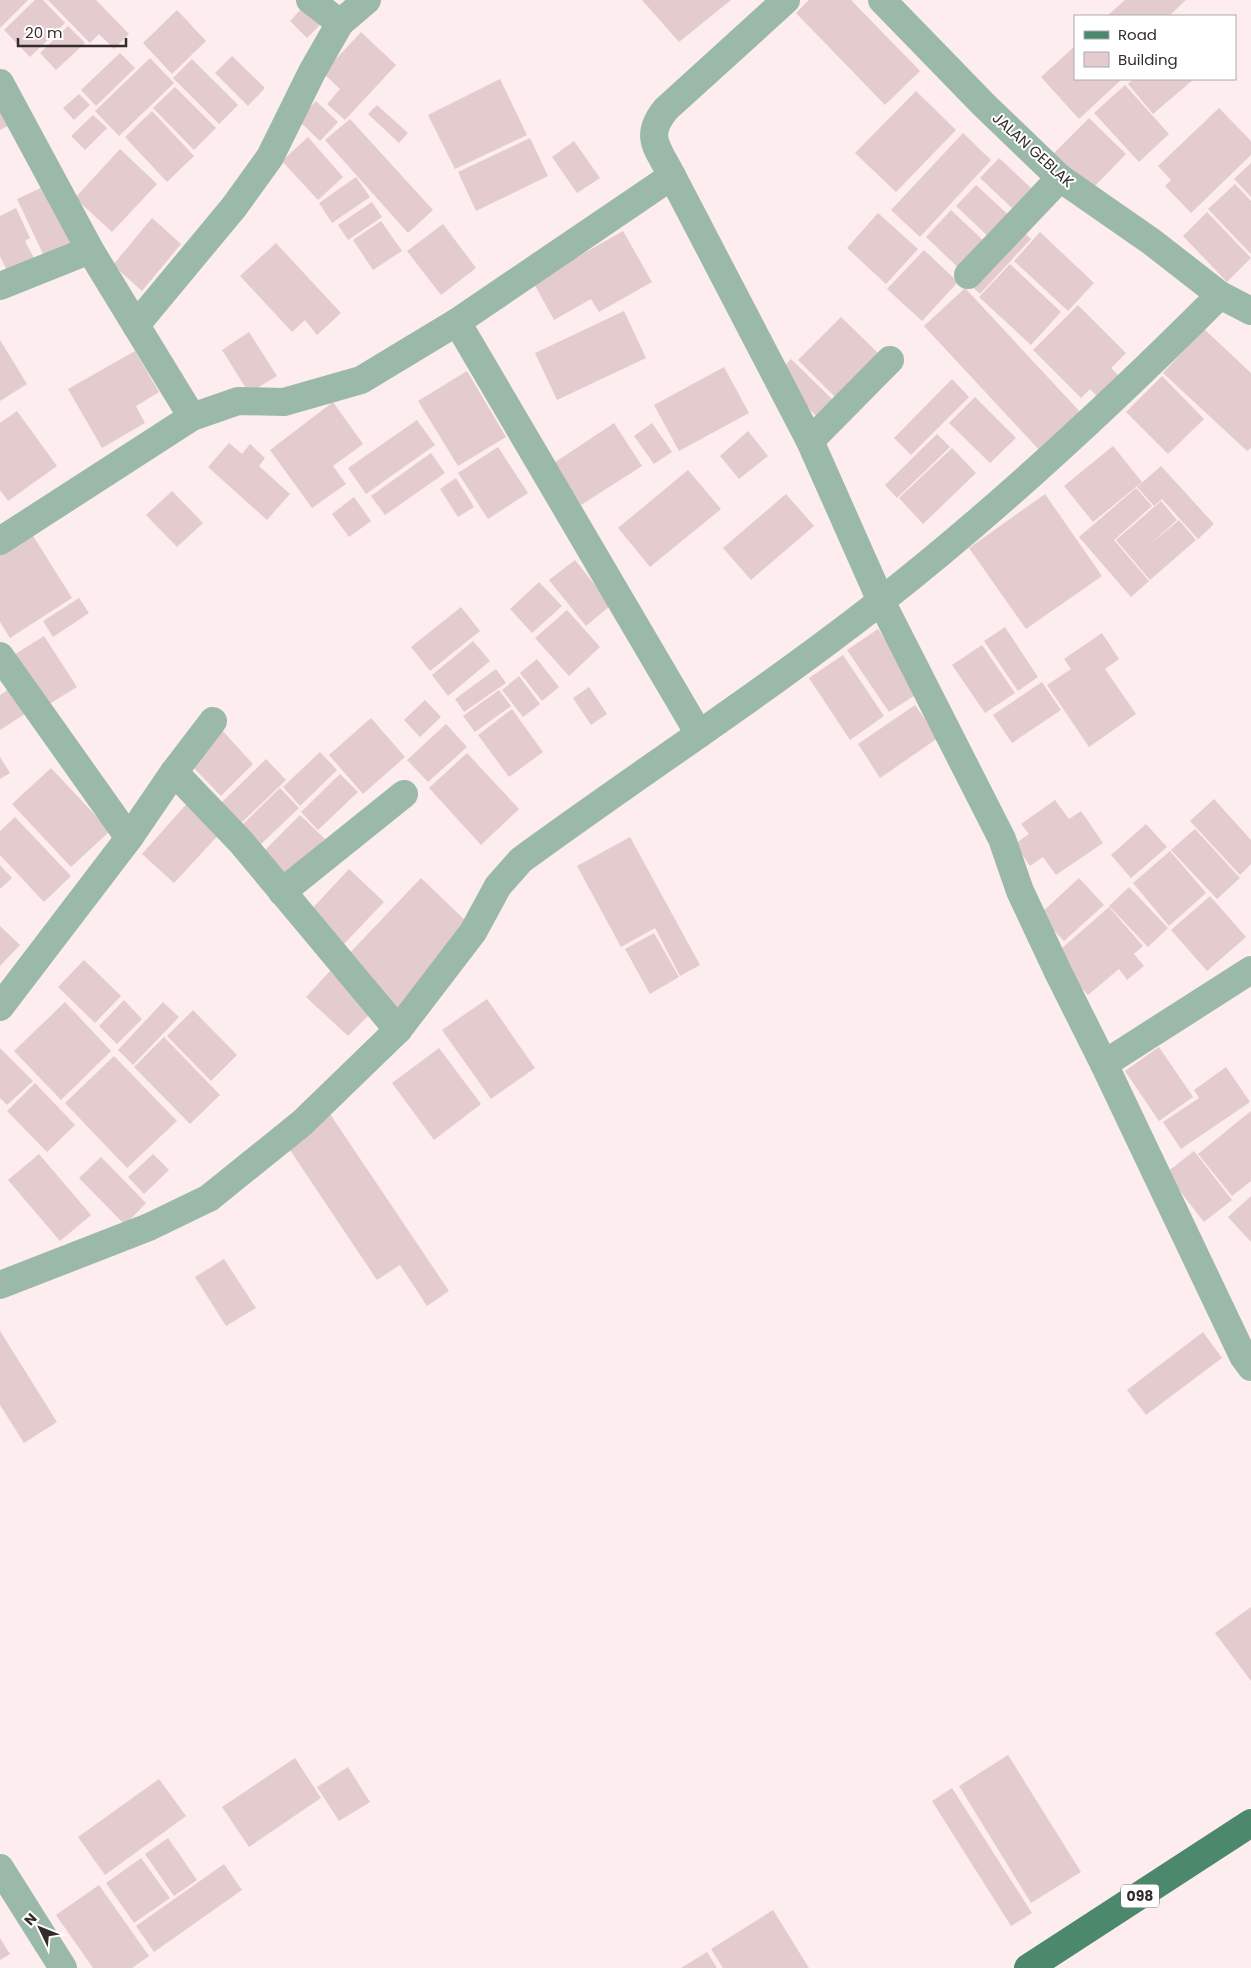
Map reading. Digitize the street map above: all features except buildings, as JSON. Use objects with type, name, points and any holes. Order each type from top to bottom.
[{"type":"main road","name":"098","points":[[1028,1968],[1251,1823]]},
{"type":"street","points":[[310,0],[340,23]]},
{"type":"street","points":[[136,325],[234,207],[270,157],[312,72],[340,23],[367,0]]},
{"type":"street","points":[[786,0],[666,109],[655,123],[653,133],[655,143],[810,441],[881,601],[1002,839],[1020,890],[1070,1000],[1104,1064],[1243,1356],[1251,1367]]},
{"type":"street","name":"JALAN GEBLAK","points":[[882,0],[984,105],[1060,178],[1152,242],[1220,295],[1251,311]]},
{"type":"street","points":[[0,83],[90,250],[192,417]]},
{"type":"street","points":[[0,541],[192,417],[238,401],[284,402],[361,380],[457,322],[672,176]]},
{"type":"street","points":[[968,275],[1060,178]]},
{"type":"street","points":[[0,286],[90,250]]},
{"type":"street","points":[[0,1285],[149,1226],[209,1198],[302,1123],[398,1030],[473,932],[498,886],[521,860],[699,734],[881,601],[1032,475],[1098,415],[1220,295]]},
{"type":"street","points":[[457,322],[699,734]]},
{"type":"street","points":[[810,441],[890,360]]},
{"type":"street","points":[[0,656],[129,838]]},
{"type":"street","points":[[0,1007],[129,838],[174,772],[213,721]]},
{"type":"street","points":[[174,772],[241,842],[398,1030]]},
{"type":"street","points":[[282,892],[404,794]]},
{"type":"street","points":[[1104,1064],[1251,970]]},
{"type":"street","points":[[0,1868],[63,1968]]}]
